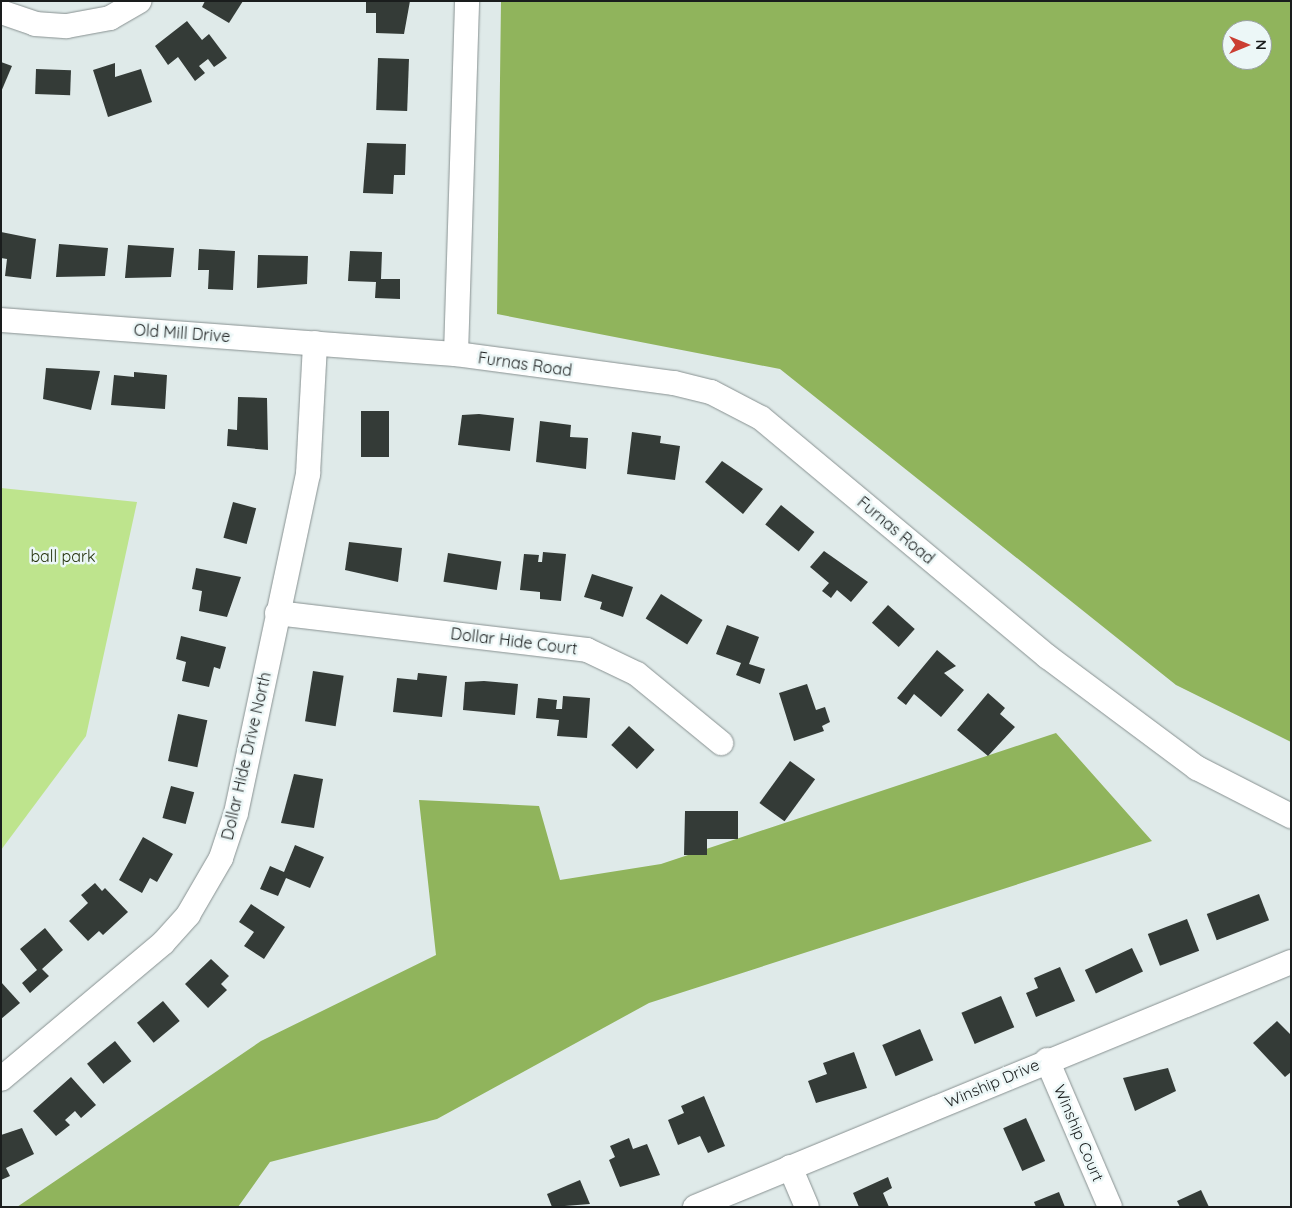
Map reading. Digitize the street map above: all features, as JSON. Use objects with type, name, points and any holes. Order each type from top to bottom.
[{"type":"street","name":"Furnas Road","points":[[456,354],[466,1]]},
{"type":"street","points":[[1,12],[35,24],[67,26],[132,6]]},
{"type":"street","name":"Old Mill Drive","points":[[1,320],[362,347]]},
{"type":"street","name":"Dollar Hide Drive North","points":[[1,1079],[163,943],[209,883],[236,813],[311,455],[315,343]]},
{"type":"street","name":"Furnas Road","points":[[362,347],[456,354],[674,383],[745,408],[1048,656],[1197,768],[1291,816]]},
{"type":"street","name":"Dollar Hide Court","points":[[277,613],[586,650],[636,674],[721,744]]},
{"type":"street","name":"Winship Drive","points":[[695,1207],[1047,1060],[1291,962]]},
{"type":"street","name":"Winship Court","points":[[1047,1060],[1110,1207]]},
{"type":"street","points":[[790,1167],[807,1207]]},
{"type":"green space","points":[[501,1],[1291,1],[1291,742],[1176,685],[780,369],[497,314]]},
{"type":"green space","name":"ball park","points":[[1,488],[137,502],[86,736],[1,850]]},
{"type":"green space","points":[[1056,733],[1152,841],[649,1003],[437,1119],[270,1162],[238,1207],[17,1207],[261,1041],[436,955],[419,800],[539,806],[560,880],[661,864]]},
{"type":"building","points":[[205,1],[243,1],[229,23],[202,7]]},
{"type":"building","points":[[366,1],[410,1],[404,34],[376,33],[376,13],[366,13]]},
{"type":"building","points":[[187,21],[202,40],[209,34],[227,58],[214,67],[208,59],[199,66],[205,73],[195,81],[178,57],[168,65],[155,46]]},
{"type":"building","points":[[378,58],[409,59],[407,111],[376,110]]},
{"type":"building","points":[[1,62],[12,66],[1,92]]},
{"type":"building","points":[[115,63],[115,77],[141,69],[152,102],[108,117],[93,70]]},
{"type":"building","points":[[36,69],[71,70],[70,95],[35,94]]},
{"type":"building","points":[[367,143],[406,144],[405,175],[394,175],[393,194],[363,193]]},
{"type":"building","points":[[1,232],[36,239],[31,279],[5,276],[7,259],[1,258]]},
{"type":"building","points":[[59,244],[108,248],[105,276],[56,277]]},
{"type":"building","points":[[128,245],[174,248],[171,277],[125,278]]},
{"type":"building","points":[[199,249],[235,251],[233,290],[208,289],[209,270],[198,270]]},
{"type":"building","points":[[350,251],[382,252],[381,279],[400,279],[400,299],[375,298],[376,282],[348,281]]},
{"type":"building","points":[[258,255],[308,256],[307,284],[257,288]]},
{"type":"building","points":[[46,368],[100,371],[91,410],[43,399]]},
{"type":"building","points":[[134,372],[167,375],[165,409],[111,405],[114,375],[134,377]]},
{"type":"building","points":[[238,397],[267,398],[268,450],[227,446],[228,429],[237,430]]},
{"type":"building","points":[[361,411],[389,411],[389,457],[361,457]]},
{"type":"building","points":[[479,414],[514,418],[510,451],[458,445],[462,415]]},
{"type":"building","points":[[540,421],[571,425],[570,437],[588,438],[586,469],[536,462]]},
{"type":"building","points":[[632,432],[661,436],[660,443],[680,446],[675,480],[627,474]]},
{"type":"building","points":[[722,461],[763,489],[743,514],[705,482]]},
{"type":"building","points":[[233,502],[256,508],[247,544],[223,538]]},
{"type":"building","points":[[781,505],[814,532],[799,551],[765,524]]},
{"type":"building","points":[[349,542],[402,548],[398,582],[345,570]]},
{"type":"building","points":[[824,551],[868,582],[851,602],[837,590],[831,598],[822,591],[829,583],[810,567]]},
{"type":"building","points":[[543,552],[566,554],[561,601],[540,599],[540,592],[520,590],[524,554],[539,555],[538,562],[542,562]]},
{"type":"building","points":[[448,553],[501,561],[497,590],[443,582]]},
{"type":"building","points":[[196,568],[241,577],[227,617],[199,611],[202,591],[192,589]]},
{"type":"building","points":[[592,574],[633,587],[623,617],[600,609],[602,602],[584,597]]},
{"type":"building","points":[[661,594],[703,620],[687,645],[646,619]]},
{"type":"building","points":[[888,605],[915,629],[899,647],[872,623]]},
{"type":"building","points":[[727,625],[759,637],[749,664],[765,669],[760,684],[736,675],[741,663],[716,654]]},
{"type":"building","points":[[181,636],[226,647],[220,669],[214,667],[209,687],[182,681],[186,662],[176,659]]},
{"type":"building","points":[[937,650],[956,666],[944,673],[964,690],[941,717],[914,694],[906,705],[897,698]]},
{"type":"building","points":[[313,671],[344,676],[336,726],[305,721]]},
{"type":"building","points":[[418,673],[447,676],[442,717],[393,712],[397,678],[417,680]]},
{"type":"building","points":[[484,681],[518,684],[515,715],[463,710],[465,682]]},
{"type":"building","points":[[807,684],[816,710],[825,707],[830,722],[822,726],[824,731],[794,741],[779,693]]},
{"type":"building","points":[[988,693],[1005,708],[1000,714],[1015,727],[988,756],[957,730]]},
{"type":"building","points":[[563,696],[590,698],[587,738],[557,736],[559,720],[536,718],[538,698],[557,700],[556,709],[562,709]]},
{"type":"building","points":[[178,714],[207,720],[197,767],[168,761]]},
{"type":"building","points":[[629,726],[655,750],[637,769],[611,745]]},
{"type":"building","points":[[790,761],[815,779],[785,821],[759,803]]},
{"type":"building","points":[[294,774],[323,779],[314,828],[281,823]]},
{"type":"building","points":[[171,786],[194,792],[186,824],[162,818]]},
{"type":"building","points":[[685,811],[738,811],[738,839],[707,839],[707,855],[684,855]]},
{"type":"building","points":[[143,837],[173,854],[157,882],[150,878],[142,893],[119,880]]},
{"type":"building","points":[[295,845],[324,857],[310,888],[286,878],[278,896],[260,889],[270,866],[284,872]]},
{"type":"building","points":[[95,883],[102,891],[105,888],[128,912],[103,935],[99,931],[88,941],[69,921],[88,903],[81,895]]},
{"type":"building","points":[[1259,894],[1269,920],[1217,940],[1207,914]]},
{"type":"building","points":[[251,904],[285,927],[264,959],[244,946],[254,932],[239,922]]},
{"type":"building","points":[[1187,919],[1199,951],[1160,966],[1148,934]]},
{"type":"building","points":[[45,928],[63,950],[42,969],[49,976],[30,993],[22,983],[37,970],[20,949]]},
{"type":"building","points":[[1132,948],[1143,972],[1096,994],[1085,970]]},
{"type":"building","points":[[211,959],[229,976],[221,984],[227,990],[208,1008],[185,984]]},
{"type":"building","points":[[1060,967],[1075,1001],[1036,1017],[1026,993],[1038,988],[1034,978]]},
{"type":"building","points":[[1,982],[20,1003],[1,1019]]},
{"type":"building","points":[[1001,996],[1014,1027],[975,1044],[961,1013]]},
{"type":"building","points":[[163,1001],[180,1021],[154,1043],[137,1023]]},
{"type":"building","points":[[1277,1021],[1291,1035],[1291,1072],[1285,1077],[1253,1043]]},
{"type":"building","points":[[920,1029],[933,1060],[896,1076],[882,1045]]},
{"type":"building","points":[[115,1041],[131,1061],[103,1084],[87,1064]]},
{"type":"building","points":[[854,1052],[867,1088],[816,1103],[808,1081],[827,1074],[823,1063]]},
{"type":"building","points":[[1168,1068],[1176,1091],[1135,1111],[1123,1078]]},
{"type":"building","points":[[71,1077],[96,1105],[81,1118],[75,1111],[65,1120],[70,1125],[56,1136],[33,1111]]},
{"type":"building","points":[[704,1096],[725,1146],[708,1153],[700,1136],[678,1145],[668,1120],[684,1113],[681,1106]]},
{"type":"building","points":[[1026,1118],[1045,1161],[1022,1171],[1003,1128]]},
{"type":"building","points":[[22,1128],[34,1154],[6,1168],[10,1176],[1,1180],[1,1135]]},
{"type":"building","points":[[629,1138],[633,1149],[647,1144],[660,1175],[620,1187],[609,1160],[615,1157],[610,1146]]},
{"type":"building","points":[[888,1177],[892,1188],[883,1193],[889,1207],[859,1207],[853,1193]]},
{"type":"building","points":[[580,1180],[590,1204],[552,1207],[547,1194]]},
{"type":"building","points":[[1201,1190],[1209,1207],[1180,1207],[1177,1201]]},
{"type":"building","points":[[1059,1192],[1065,1207],[1036,1207],[1034,1202]]}]
